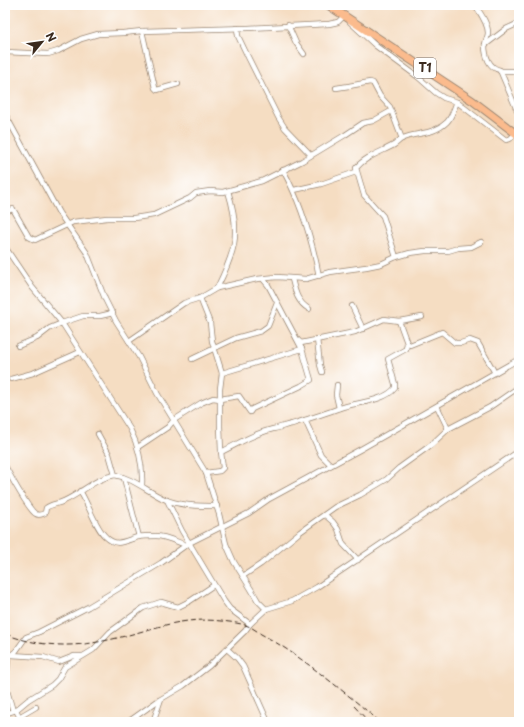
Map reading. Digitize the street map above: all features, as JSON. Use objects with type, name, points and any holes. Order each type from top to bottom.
[{"type":"highway","name":"T1","points":[[328,5],[474,101],[517,135]]},
{"type":"street","points":[[475,5],[489,35],[485,46],[488,63],[494,69],[500,71],[519,71]]},
{"type":"street","points":[[5,52],[48,54],[58,51],[81,39],[94,35],[123,34],[142,31],[248,28],[336,23],[344,16],[376,46],[418,77],[440,96],[456,102],[506,140],[517,135]]},
{"type":"street","points":[[485,46],[506,29],[519,23]]},
{"type":"street","points":[[288,26],[296,43],[304,54]]},
{"type":"street","points":[[237,28],[238,36],[278,117],[285,128],[311,155]]},
{"type":"street","points":[[142,31],[156,90],[178,84]]},
{"type":"street","points":[[500,71],[519,115]]},
{"type":"street","points":[[336,88],[371,82],[380,96],[388,104],[402,139]]},
{"type":"street","points":[[396,257],[383,216],[364,195],[356,168],[358,165],[402,139],[427,133],[442,125],[448,120],[456,102]]},
{"type":"street","points":[[5,212],[13,209],[29,237],[35,240],[66,224],[86,220],[134,218],[154,215],[190,198],[196,193],[228,191],[262,181],[311,155],[363,123],[372,121],[391,111]]},
{"type":"street","points":[[5,114],[35,171],[66,224],[88,253],[105,299],[157,393],[206,473],[217,506],[226,544],[234,562],[258,601],[266,609]]},
{"type":"street","points":[[283,170],[294,190],[317,262],[319,276]]},
{"type":"street","points":[[294,190],[321,184],[356,172]]},
{"type":"street","points":[[217,288],[224,274],[234,244],[234,224],[228,191]]},
{"type":"street","points":[[128,341],[184,303],[200,298],[217,288],[249,280],[277,277],[306,279],[330,272],[366,268],[381,264],[396,257],[425,251],[448,251],[458,248],[471,247],[481,242]]},
{"type":"street","points":[[5,247],[32,287],[62,323],[130,430],[138,447],[143,475],[142,486]]},
{"type":"street","points":[[138,447],[168,427],[174,420],[208,399],[239,396],[250,412],[252,409],[308,382],[311,379],[302,349],[268,285],[263,279]]},
{"type":"street","points":[[292,279],[298,298],[303,305],[309,308]]},
{"type":"street","points":[[200,298],[210,323],[212,341],[222,372],[220,399],[221,452],[223,468],[206,473]]},
{"type":"street","points":[[192,358],[236,338],[264,330],[268,325],[277,303]]},
{"type":"street","points":[[352,306],[362,329]]},
{"type":"street","points":[[18,346],[37,338],[50,328],[62,323],[83,316],[100,316],[113,313]]},
{"type":"street","points":[[296,339],[301,343],[355,332],[384,319],[399,321],[422,317]]},
{"type":"street","points":[[221,452],[262,431],[306,420],[339,408],[375,399],[393,391],[395,384],[388,359],[406,348],[406,343],[399,321]]},
{"type":"street","points":[[406,343],[410,345],[442,332],[455,343],[470,340],[473,341],[478,343],[495,373]]},
{"type":"street","points":[[317,339],[322,372]]},
{"type":"street","points":[[222,372],[302,349]]},
{"type":"street","points":[[11,378],[33,373],[80,352]]},
{"type":"street","points":[[8,656],[19,648],[26,637],[40,632],[88,607],[161,563],[187,544],[249,513],[269,500],[519,359]]},
{"type":"street","points":[[337,385],[336,395],[339,408]]},
{"type":"street","points":[[243,576],[261,564],[300,532],[335,507],[360,495],[387,479],[399,468],[431,445],[448,429],[502,399],[519,387]]},
{"type":"street","points":[[437,406],[448,429]]},
{"type":"street","points":[[306,420],[321,455],[331,465]]},
{"type":"street","points":[[98,434],[109,454],[115,475]]},
{"type":"street","points":[[128,722],[160,699],[183,686],[209,666],[266,609],[292,601],[358,560],[519,451]]},
{"type":"street","points":[[5,466],[28,506],[35,514],[40,515],[45,513],[46,508],[50,505],[63,502],[94,482],[115,475],[142,486],[167,500],[188,505],[217,506]]},
{"type":"street","points":[[124,478],[129,494],[129,503],[136,520],[139,537]]},
{"type":"street","points":[[80,491],[106,538],[115,542],[123,543],[139,537],[162,536],[187,544]]},
{"type":"street","points":[[167,500],[187,544],[224,602],[230,609],[250,624]]},
{"type":"street","points":[[325,515],[338,529],[343,544],[358,560]]},
{"type":"street","points":[[5,714],[15,710],[52,685],[58,679],[65,667],[93,650],[110,632],[143,608],[161,602],[178,607],[214,585]]},
{"type":"street","points":[[226,649],[237,658],[243,666],[268,722]]},
{"type":"street","points":[[8,656],[42,657],[59,662],[74,656],[82,656]]},
{"type":"street","points":[[8,656],[6,687],[15,710],[22,722]]},
{"type":"street","points":[[153,722],[160,699]]},
{"type":"street","points":[[19,716],[36,707]]},
{"type":"railway","points":[[5,634],[29,641],[53,645],[78,645],[119,638],[161,626],[189,621],[204,620],[242,624],[248,626],[298,657],[380,722]]},
{"type":"railway","points":[[354,706],[369,722]]}]
